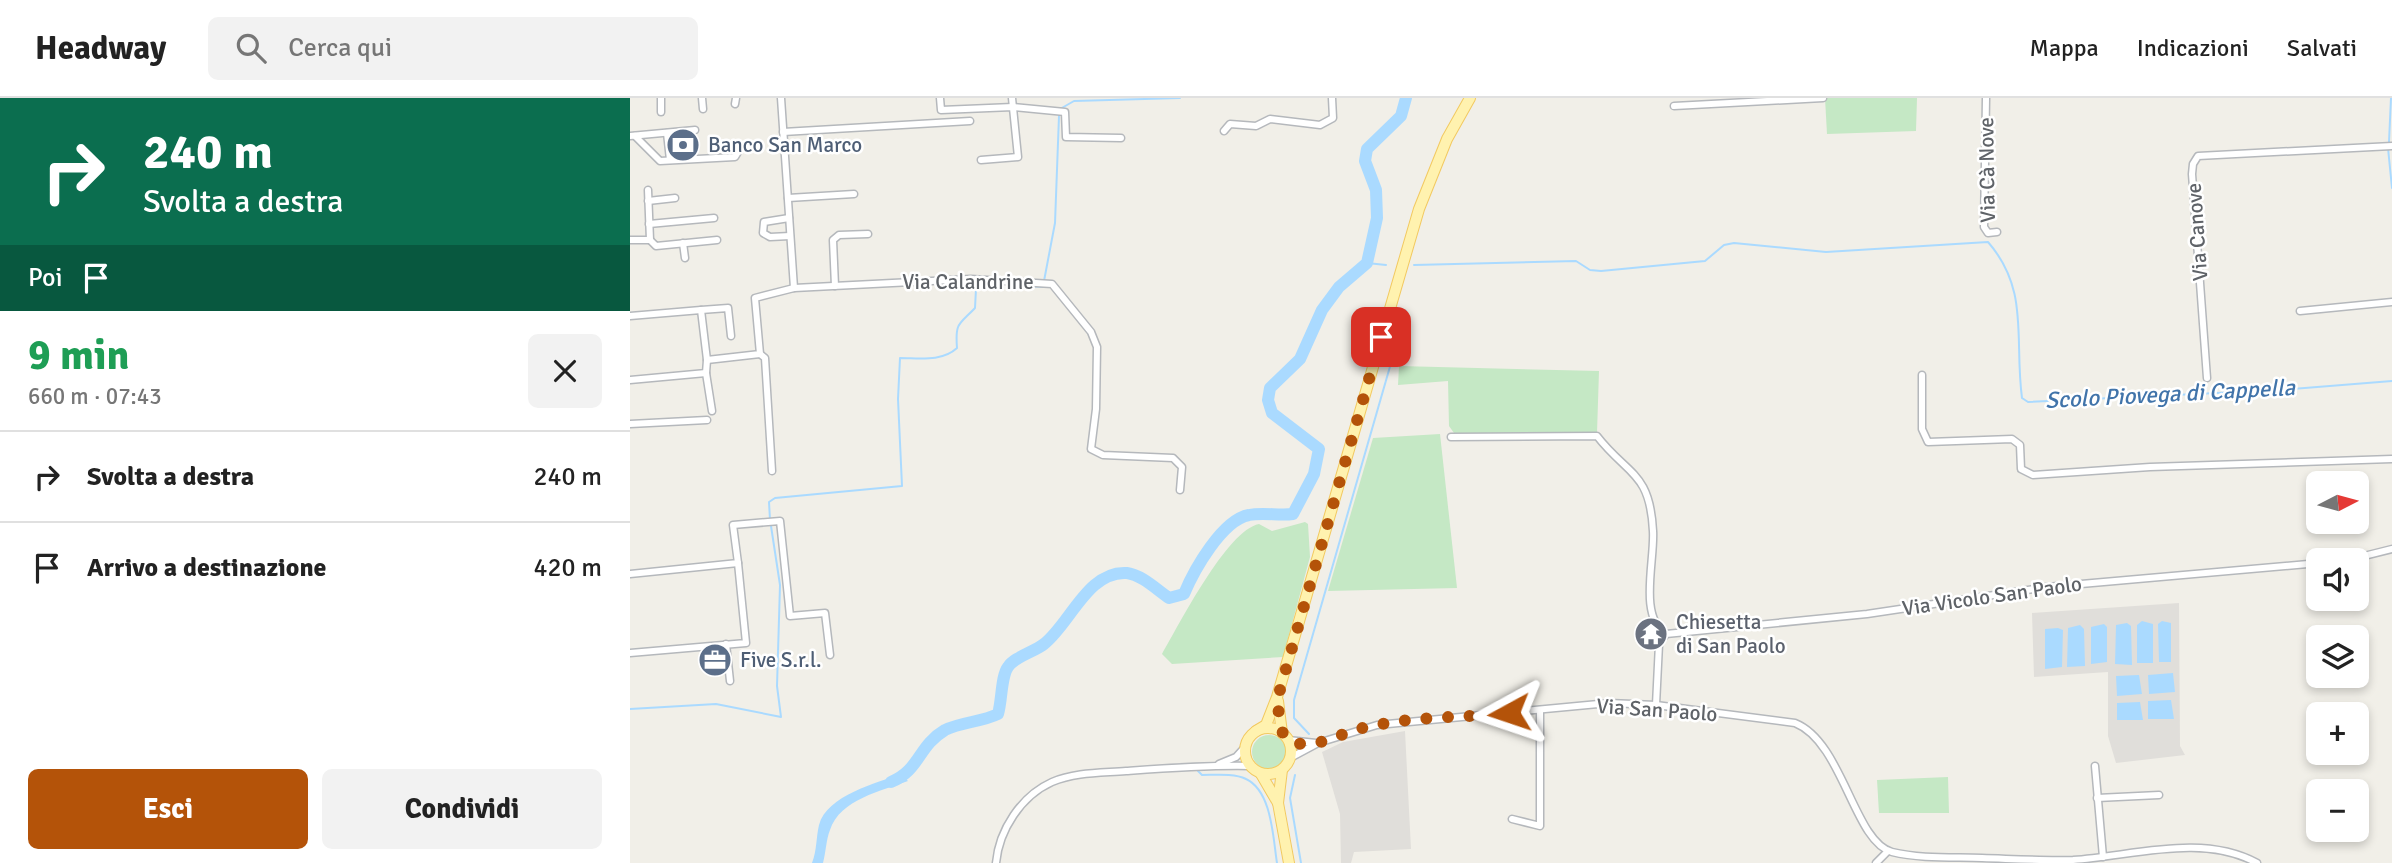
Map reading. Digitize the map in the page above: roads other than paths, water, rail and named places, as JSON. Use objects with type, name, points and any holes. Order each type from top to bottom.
[{"type":"main road","points":[[1278,803],[1261,774],[1250,766],[1246,746],[1256,731],[1266,725],[1278,697],[1419,209],[1447,139],[1470,98]]},
{"type":"main road","points":[[1278,697],[1290,758],[1282,771],[1278,803],[1289,863]]},
{"type":"main road","points":[[1256,731],[1270,728],[1285,737]]},
{"type":"main road","points":[[1261,774],[1282,771]]},
{"type":"street","points":[[661,98],[661,113]]},
{"type":"street","points":[[702,98],[703,109]]},
{"type":"street","points":[[781,98],[794,288]]},
{"type":"street","points":[[940,98],[942,122]]},
{"type":"street","points":[[981,160],[1018,157],[1012,98]]},
{"type":"street","points":[[1224,131],[1230,124],[1256,126],[1270,119],[1320,125],[1333,118],[1332,98]]},
{"type":"street","points":[[1674,106],[1823,98]]},
{"type":"street","name":"Via Cà Nove","points":[[1986,98],[1984,227],[1988,233],[1997,232]]},
{"type":"street","points":[[941,110],[1013,107],[1065,112],[1066,137],[1121,138]]},
{"type":"street","points":[[783,132],[970,121]]},
{"type":"street","points":[[633,136],[695,130]]},
{"type":"street","points":[[667,133],[670,160]]},
{"type":"street","points":[[633,136],[660,161],[735,158],[741,147]]},
{"type":"street","name":"Via Canove","points":[[2207,378],[2192,174],[2193,164],[2198,156],[2389,146]]},
{"type":"street","points":[[648,190],[650,240],[656,246],[717,240]]},
{"type":"street","points":[[788,198],[854,194]]},
{"type":"street","points":[[648,201],[675,198]]},
{"type":"street","points":[[649,224],[714,218]]},
{"type":"street","points":[[789,218],[768,220],[763,227],[765,237],[790,236]]},
{"type":"street","points":[[835,286],[833,240],[839,235],[869,234]]},
{"type":"street","points":[[630,240],[650,240]]},
{"type":"street","points":[[683,243],[685,258]]},
{"type":"street","name":"Via Calandrine","points":[[772,471],[765,358],[760,354],[755,298],[794,288],[985,278],[1044,282],[1062,292],[1091,332],[1097,347],[1096,409],[1091,449],[1103,455],[1173,458],[1182,467],[1180,490]]},
{"type":"street","points":[[2300,311],[2392,302]]},
{"type":"street","points":[[630,316],[728,308],[731,336]]},
{"type":"street","points":[[701,310],[712,411]]},
{"type":"street","points":[[707,360],[760,354]]},
{"type":"street","points":[[630,380],[706,373]]},
{"type":"street","points":[[1922,375],[1922,429],[1928,442],[2012,439],[2020,445],[2021,469],[2033,475],[2150,467],[2392,459]]},
{"type":"street","points":[[630,424],[707,420]]},
{"type":"street","points":[[1451,437],[1597,436],[1608,451],[1639,476],[1650,504],[1653,532],[1650,614],[1657,629],[1666,634],[1659,644],[1656,705]]},
{"type":"street","points":[[630,653],[746,643],[733,525],[780,521],[790,615],[825,612],[830,655]]},
{"type":"street","points":[[2369,555],[2392,549]]},
{"type":"street","points":[[630,574],[738,563]]},
{"type":"street","name":"Via Vicolo San Paolo","points":[[1666,634],[1867,614],[2047,587],[2306,565]]},
{"type":"street","points":[[726,644],[730,681]]},
{"type":"street","name":"Via San Paolo","points":[[1290,758],[1318,743],[1377,725],[1609,703],[1656,705],[1795,723],[1806,727],[1826,750],[1871,833],[1888,851]]},
{"type":"street","points":[[1512,819],[1541,826],[1540,710]]},
{"type":"street","name":"Via San Paolo","points":[[1285,737],[1318,743]]},
{"type":"street","points":[[1218,764],[1236,757],[1246,746]]},
{"type":"street","points":[[996,863],[1011,818],[1028,800],[1054,781],[1073,776],[1218,764],[1250,766]]},
{"type":"street","points":[[2095,766],[2103,857]]},
{"type":"street","points":[[2098,798],[2159,795]]},
{"type":"street","points":[[1876,863],[1888,851],[1918,856],[2071,860],[2214,848],[2241,854],[2257,863]]},
{"type":"water","points":[[2142,621],[2153,624],[2153,663],[2137,663],[2137,625]]},
{"type":"water","points":[[2162,621],[2171,623],[2171,662],[2159,662],[2158,624]]},
{"type":"water","points":[[2127,623],[2131,626],[2132,665],[2115,664],[2116,625]]},
{"type":"water","points":[[2104,624],[2107,627],[2107,662],[2091,664],[2091,627]]},
{"type":"water","points":[[2080,625],[2084,629],[2085,666],[2067,667],[2068,628]]},
{"type":"water","points":[[2045,629],[2063,630],[2062,667],[2045,669]]},
{"type":"water","points":[[2173,673],[2175,692],[2149,694],[2148,675]]},
{"type":"water","points":[[2139,675],[2142,694],[2117,696],[2116,676]]},
{"type":"water","points":[[2171,700],[2174,719],[2148,719],[2148,701]]},
{"type":"water","points":[[2140,702],[2143,720],[2117,720],[2117,703]]},
{"type":"water","points":[[901,774],[908,781],[863,798],[835,819],[823,863],[812,863],[819,825],[832,806],[854,792]]},
{"type":"waterway","points":[[1060,109],[1074,101],[1180,98]]},
{"type":"waterway","points":[[891,782],[908,771],[929,743],[945,730],[998,714],[1008,667],[1015,660],[1044,644],[1090,589],[1101,580],[1113,574],[1133,574],[1169,598],[1184,594],[1210,547],[1229,526],[1249,515],[1293,514],[1314,474],[1319,449],[1272,413],[1268,400],[1270,388],[1300,359],[1322,310],[1339,287],[1367,263],[1377,218],[1376,190],[1365,161],[1367,149],[1401,116],[1406,98]]},
{"type":"waterway","name":"Scolo Piovega di Cappella","points":[[2389,142],[2391,98]]},
{"type":"waterway","points":[[1044,281],[1055,223],[1059,116]]},
{"type":"waterway","name":"Scolo Piovega di Cappella","points":[[2388,148],[2392,188]]},
{"type":"waterway","name":"Scolo Piovega di Cappella","points":[[1414,265],[1576,261],[1590,270],[1601,271],[1705,261],[1724,245],[1734,243],[1826,252],[1988,242],[2010,278],[2015,297],[2022,398],[2028,402],[2280,390],[2392,381]]},
{"type":"waterway","name":"Scolo Piovega di Cappella","points":[[1367,263],[1386,265]]},
{"type":"waterway","points":[[770,520],[769,502],[775,498],[902,486],[898,399],[900,358],[937,357],[957,348],[958,328],[975,308],[976,289],[981,283]]},
{"type":"waterway","points":[[1011,285],[1043,287]]},
{"type":"waterway","points":[[1309,734],[1294,718],[1294,700],[1406,311]]},
{"type":"waterway","points":[[630,709],[716,704],[781,717],[777,686],[780,585],[771,526]]},
{"type":"waterway","points":[[1198,771],[1202,775],[1241,777],[1255,785],[1270,816],[1277,863]]},
{"type":"waterway","points":[[1295,775],[1290,798],[1301,863]]},
{"type":"place","name":"Banco San Marco","points":[[683,145]]},
{"type":"place","name":"Chiesetta di San Paolo","points":[[1651,634]]},
{"type":"place","name":"Five S.r.l.","points":[[715,660]]}]
